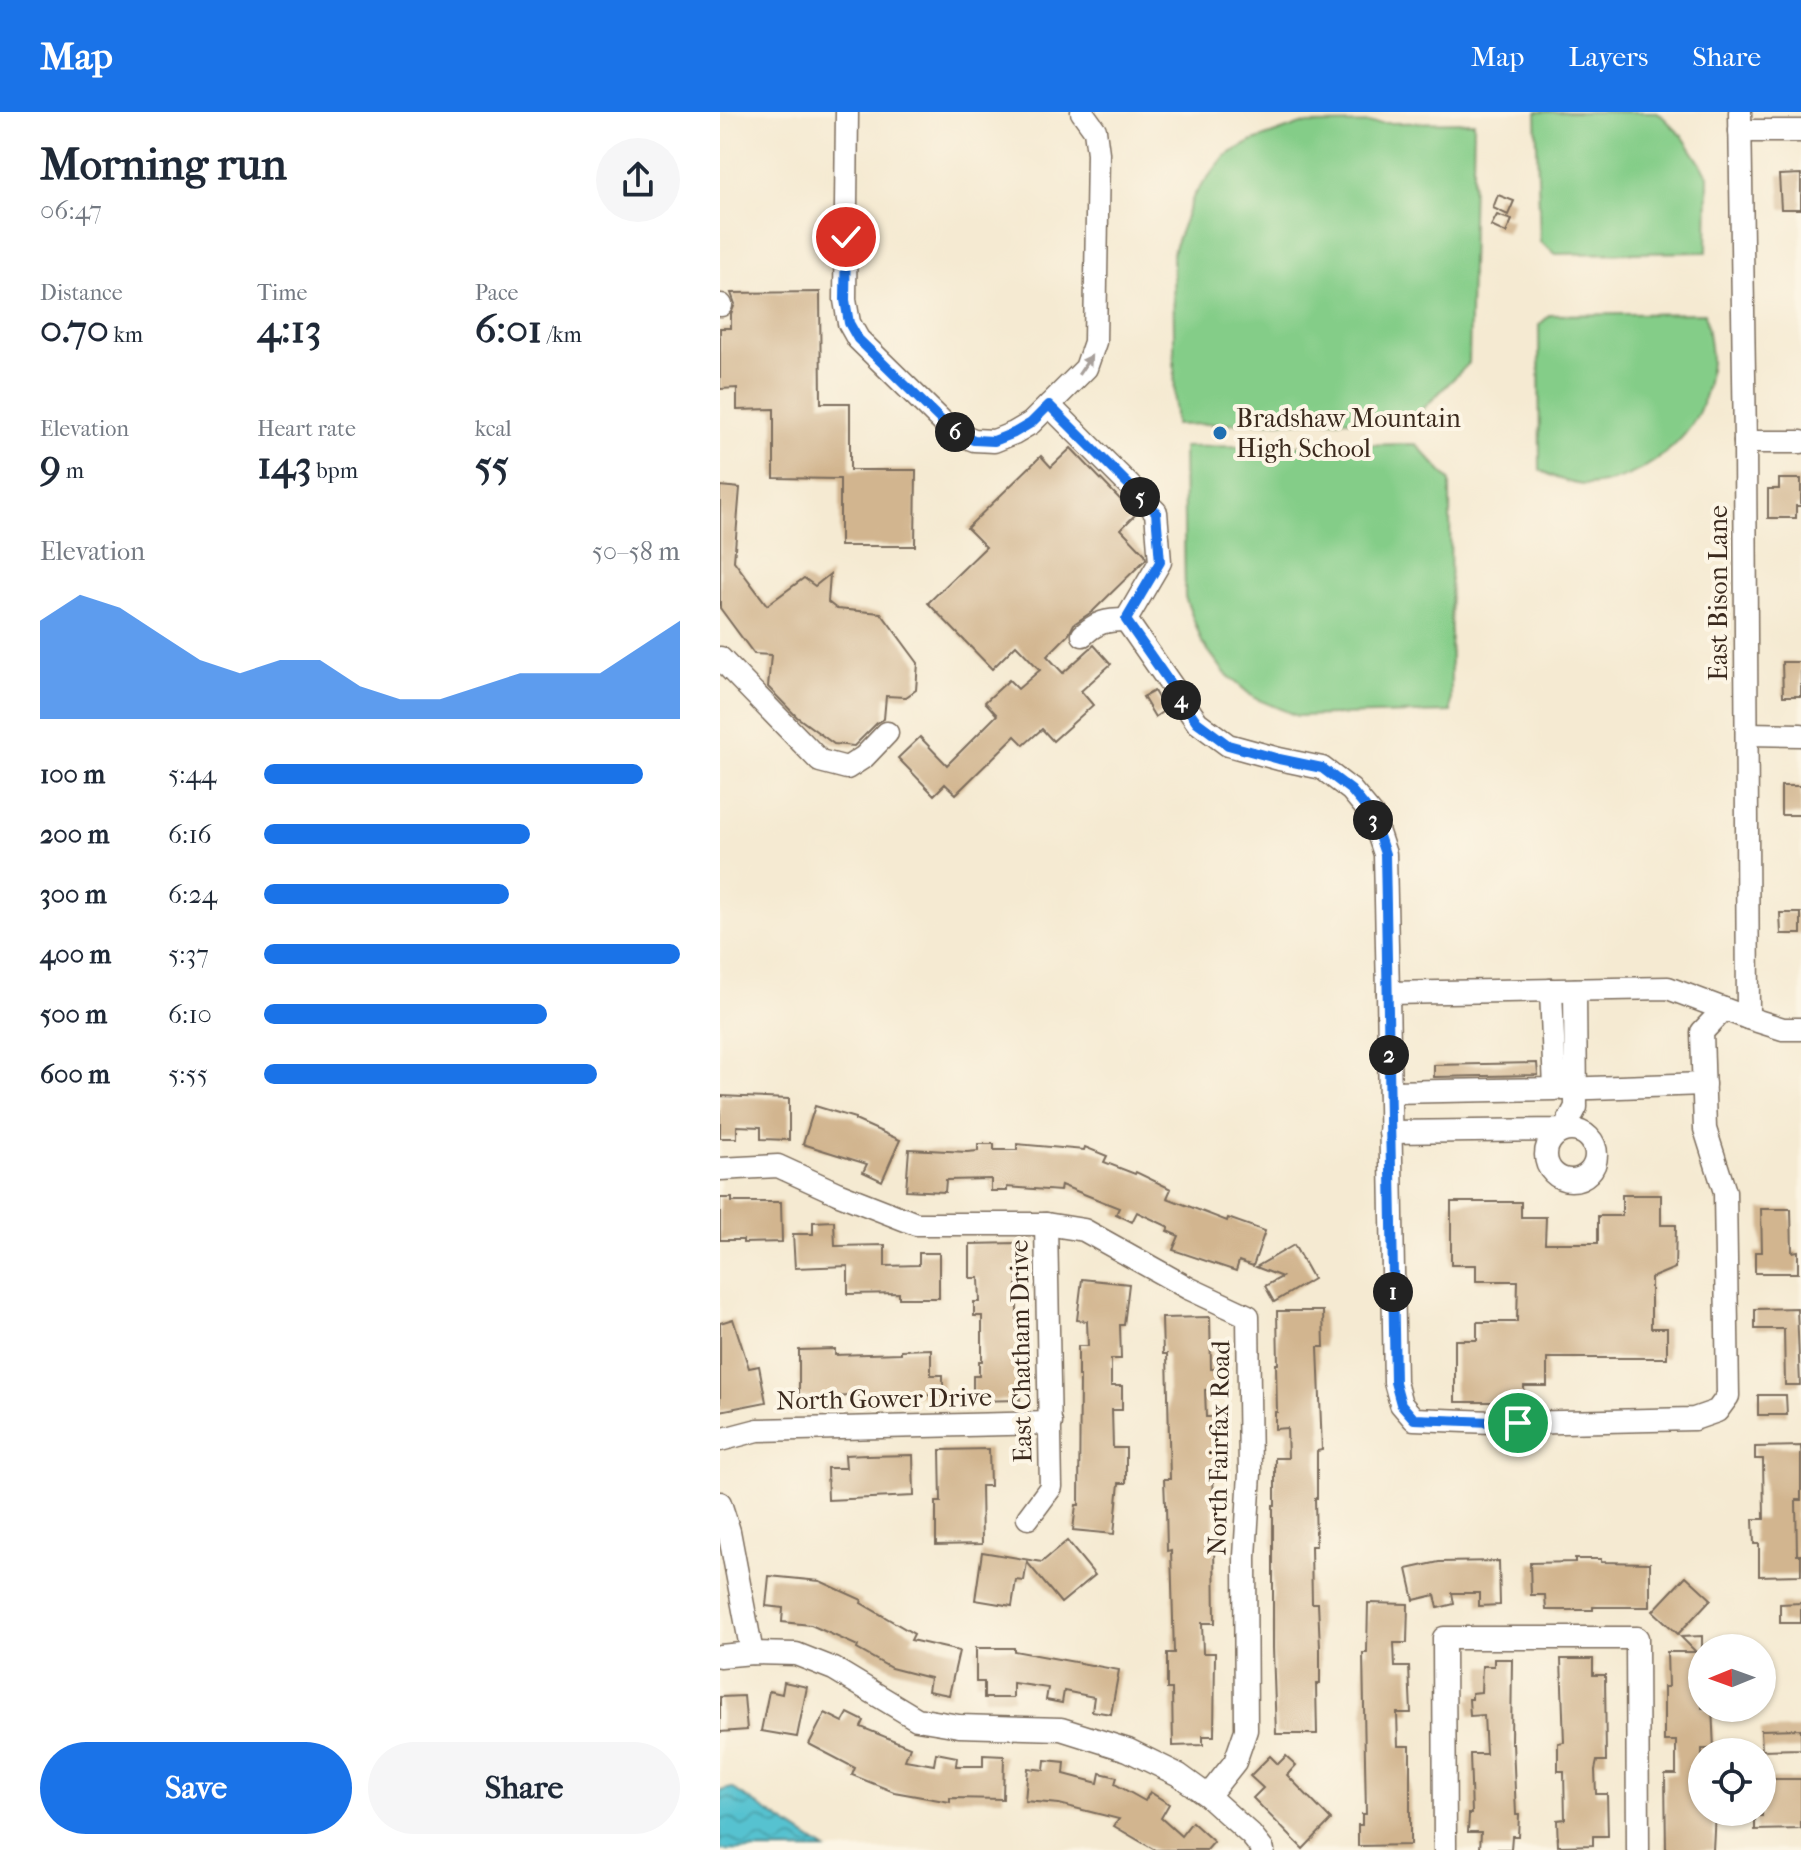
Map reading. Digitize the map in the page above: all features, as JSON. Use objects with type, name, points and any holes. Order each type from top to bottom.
[{"type":"street","points":[[847,112],[845,300],[849,323],[858,339],[952,431],[974,440],[994,441],[1031,423],[1086,368],[1092,356],[1095,342],[1098,153],[1095,130],[1082,112]]},
{"type":"street","points":[[1740,121],[1801,131]]},
{"type":"street","name":"East Bison Lane","points":[[1740,121],[1748,1018]]},
{"type":"street","points":[[1049,405],[1156,512],[1160,562],[1126,620]]},
{"type":"street","points":[[1745,442],[1801,442]]},
{"type":"street","points":[[1083,635],[1095,624],[1126,620]]},
{"type":"street","points":[[1126,620],[1197,722],[1228,745],[1322,768],[1351,790],[1372,815],[1385,854],[1395,1382],[1401,1404],[1414,1419],[1518,1423],[1694,1419],[1717,1411],[1728,1396],[1725,1192],[1705,1129],[1702,1032],[1724,1009]]},
{"type":"street","points":[[720,658],[820,761],[847,768],[864,757],[887,733]]},
{"type":"street","points":[[1747,734],[1801,735]]},
{"type":"street","points":[[1388,993],[1668,988],[1783,1029],[1801,1029]]},
{"type":"street","points":[[1390,1132],[1564,1130],[1576,1107],[1566,1089],[1551,990]]},
{"type":"street","points":[[1566,1089],[1575,990]]},
{"type":"street","points":[[1390,1092],[1704,1084]]},
{"type":"street","name":"North Fairfax Road","points":[[720,1169],[778,1166],[916,1224],[1046,1224],[1084,1230],[1188,1288],[1248,1316],[1250,1473],[1245,1557],[1246,1730],[1235,1762],[1208,1796]]},
{"type":"street","name":"East Chatham Drive","points":[[1028,1518],[1051,1487],[1046,1224]]},
{"type":"street","name":"North Gower Drive","points":[[720,1440],[758,1430],[1051,1423]]},
{"type":"street","points":[[720,1503],[729,1531],[752,1653]]},
{"type":"street","points":[[1445,1850],[1444,1638],[1637,1638],[1638,1850]]},
{"type":"street","points":[[720,1656],[796,1654],[834,1669],[917,1719],[959,1726],[1061,1729],[1128,1750],[1179,1775],[1208,1796],[1263,1850]]},
{"type":"green space","points":[[1536,112],[1657,112],[1661,115],[1683,137],[1708,175],[1707,252],[1556,254],[1540,242]]},
{"type":"green space","points":[[1474,122],[1469,363],[1414,418],[1175,425],[1173,251],[1194,195],[1225,156],[1251,142],[1301,124]]},
{"type":"green space","points":[[1705,313],[1711,362],[1706,389],[1694,420],[1671,448],[1639,470],[1604,483],[1575,484],[1540,470],[1539,325],[1550,315]]},
{"type":"green space","points":[[1416,444],[1450,481],[1451,712],[1297,716],[1254,698],[1225,673],[1202,642],[1185,597],[1183,447]]},
{"type":"water","points":[[732,1788],[826,1850],[720,1850],[720,1791]]},
{"type":"building","points":[[1801,174],[1801,209],[1781,209],[1779,175]]},
{"type":"building","points":[[1498,195],[1514,201],[1508,215],[1493,208]]},
{"type":"building","points":[[1497,215],[1512,220],[1506,233],[1491,226]]},
{"type":"building","points":[[820,292],[821,403],[850,403],[850,470],[916,470],[915,546],[840,546],[840,479],[774,478],[774,409],[737,410],[737,388],[720,389],[720,328],[731,328],[735,304],[731,293]]},
{"type":"building","points":[[1071,448],[1135,515],[1121,529],[1145,554],[1146,559],[1093,611],[1074,624],[1069,634],[1047,656],[1063,673],[1094,645],[1111,664],[1081,691],[1093,705],[1053,741],[1042,729],[1024,745],[1015,736],[956,794],[945,784],[934,795],[898,758],[920,737],[947,765],[997,715],[985,702],[1009,680],[1018,689],[1040,670],[1016,645],[992,669],[928,603],[986,547],[967,528],[1041,456],[1051,467]]},
{"type":"building","points":[[1779,479],[1801,479],[1801,506],[1796,506],[1796,518],[1768,518],[1768,489],[1779,489]]},
{"type":"building","points":[[720,486],[740,488],[734,561],[767,605],[804,578],[815,586],[830,574],[828,602],[837,609],[881,613],[918,663],[916,690],[906,697],[886,696],[884,719],[854,746],[834,744],[797,717],[768,687],[771,655],[754,654],[720,608]]},
{"type":"building","points":[[1782,662],[1801,662],[1801,696],[1783,696]]},
{"type":"building","points":[[1154,691],[1165,710],[1155,717],[1143,697]]},
{"type":"building","points":[[1781,786],[1801,786],[1801,815],[1781,815]]},
{"type":"building","points":[[1780,913],[1801,913],[1801,934],[1781,934]]},
{"type":"building","points":[[1537,1063],[1538,1075],[1434,1077],[1434,1065]]},
{"type":"building","points":[[720,1096],[789,1099],[789,1140],[761,1139],[761,1127],[737,1126],[737,1138],[720,1138]]},
{"type":"building","points":[[815,1106],[855,1118],[900,1140],[882,1181],[863,1172],[867,1164],[803,1144]]},
{"type":"building","points":[[978,1144],[994,1144],[994,1150],[1017,1150],[1017,1144],[1084,1150],[1085,1147],[1107,1156],[1104,1162],[1136,1172],[1171,1189],[1167,1198],[1227,1221],[1228,1218],[1265,1231],[1253,1266],[1239,1261],[1236,1271],[1173,1250],[1179,1236],[1167,1231],[1169,1227],[1137,1212],[1132,1222],[1116,1214],[1119,1208],[1061,1185],[1060,1191],[1007,1187],[1007,1191],[991,1191],[991,1179],[946,1180],[945,1192],[906,1190],[909,1149],[967,1152],[978,1151]]},
{"type":"building","points":[[1622,1195],[1661,1195],[1661,1225],[1676,1225],[1675,1268],[1651,1278],[1651,1328],[1667,1328],[1667,1358],[1547,1358],[1547,1386],[1524,1386],[1524,1402],[1455,1402],[1455,1340],[1477,1340],[1477,1322],[1517,1322],[1518,1281],[1476,1281],[1476,1265],[1451,1265],[1451,1202],[1521,1202],[1521,1217],[1546,1217],[1545,1243],[1598,1243],[1598,1216],[1622,1216]]},
{"type":"building","points":[[720,1198],[732,1198],[732,1202],[781,1202],[782,1242],[720,1240]]},
{"type":"building","points":[[1761,1209],[1791,1209],[1792,1252],[1798,1251],[1798,1273],[1755,1273],[1755,1252],[1762,1252]]},
{"type":"building","points":[[834,1221],[835,1246],[885,1245],[885,1266],[919,1265],[919,1253],[939,1253],[939,1298],[899,1298],[899,1293],[848,1294],[848,1266],[795,1268],[793,1234],[813,1234],[813,1222]]},
{"type":"building","points":[[1017,1243],[1020,1400],[973,1401],[973,1376],[979,1376],[979,1361],[982,1361],[982,1316],[974,1316],[974,1302],[980,1302],[979,1278],[970,1278],[970,1244]]},
{"type":"building","points":[[1294,1245],[1313,1279],[1274,1302],[1265,1286],[1282,1277],[1256,1267]]},
{"type":"building","points":[[1082,1279],[1129,1284],[1124,1325],[1120,1325],[1121,1359],[1111,1359],[1111,1386],[1122,1386],[1122,1410],[1112,1410],[1113,1448],[1126,1448],[1126,1483],[1119,1483],[1114,1534],[1073,1530],[1076,1505],[1079,1505],[1078,1346],[1088,1346],[1087,1321],[1077,1320]]},
{"type":"building","points":[[1797,1308],[1800,1385],[1785,1385],[1784,1329],[1755,1329],[1755,1309]]},
{"type":"building","points":[[1277,1311],[1323,1311],[1324,1347],[1318,1347],[1322,1450],[1317,1451],[1316,1546],[1311,1546],[1312,1603],[1318,1603],[1320,1648],[1320,1684],[1316,1684],[1317,1734],[1276,1734],[1273,1648],[1275,1458],[1288,1458],[1287,1428],[1275,1429]]},
{"type":"building","points":[[1210,1317],[1211,1369],[1216,1369],[1216,1389],[1205,1390],[1206,1417],[1216,1417],[1217,1457],[1213,1457],[1215,1623],[1202,1623],[1203,1653],[1215,1653],[1214,1736],[1203,1736],[1203,1745],[1173,1746],[1172,1689],[1167,1689],[1167,1653],[1174,1653],[1171,1550],[1167,1551],[1164,1479],[1170,1479],[1167,1354],[1163,1354],[1162,1318]]},
{"type":"building","points":[[733,1319],[749,1368],[759,1366],[766,1402],[720,1411],[720,1323]]},
{"type":"building","points":[[835,1349],[835,1355],[931,1349],[931,1375],[943,1375],[943,1395],[799,1397],[799,1350]]},
{"type":"building","points":[[1758,1395],[1786,1395],[1787,1415],[1758,1415]]},
{"type":"building","points":[[1801,1446],[1801,1500],[1796,1500],[1797,1555],[1801,1555],[1801,1575],[1759,1576],[1759,1544],[1754,1544],[1753,1519],[1764,1519],[1763,1459],[1755,1459],[1755,1447]]},
{"type":"building","points":[[989,1449],[990,1486],[981,1486],[982,1544],[936,1545],[936,1502],[941,1502],[940,1450]]},
{"type":"building","points":[[845,1455],[913,1455],[914,1496],[828,1500],[827,1468],[846,1468]]},
{"type":"building","points":[[1067,1541],[1095,1575],[1061,1603],[1027,1562],[1024,1581],[1016,1580],[1012,1606],[975,1600],[982,1552],[1042,1562]]},
{"type":"building","points":[[1575,1559],[1650,1563],[1650,1607],[1546,1610],[1545,1595],[1531,1595],[1530,1563],[1575,1562]]},
{"type":"building","points":[[1499,1561],[1500,1605],[1479,1606],[1479,1593],[1452,1593],[1454,1604],[1438,1608],[1435,1595],[1414,1600],[1407,1569],[1439,1562]]},
{"type":"building","points":[[769,1576],[820,1581],[862,1600],[861,1603],[914,1634],[911,1640],[959,1651],[949,1695],[928,1691],[930,1678],[891,1668],[857,1649],[858,1646],[811,1625],[782,1622],[783,1608],[766,1606]]},
{"type":"building","points":[[1686,1576],[1711,1599],[1678,1634],[1653,1611]]},
{"type":"building","points":[[1368,1603],[1408,1604],[1407,1643],[1394,1643],[1395,1667],[1409,1667],[1411,1713],[1397,1713],[1398,1746],[1410,1746],[1410,1845],[1358,1846],[1358,1825],[1362,1825],[1362,1814],[1366,1814],[1363,1653],[1367,1653]]},
{"type":"building","points":[[1801,1603],[1801,1623],[1780,1623],[1780,1604]]},
{"type":"building","points":[[976,1648],[1014,1648],[1014,1651],[1119,1670],[1111,1714],[1092,1711],[1094,1697],[1064,1691],[1062,1703],[1046,1700],[1048,1688],[1013,1683],[1013,1698],[984,1698],[984,1682],[976,1682]]},
{"type":"building","points":[[1667,1652],[1688,1652],[1688,1722],[1713,1722],[1713,1738],[1688,1738],[1688,1826],[1714,1826],[1713,1850],[1666,1850],[1665,1774],[1676,1774],[1676,1741],[1664,1741]]},
{"type":"building","points":[[1494,1659],[1512,1659],[1511,1743],[1516,1815],[1519,1815],[1518,1836],[1512,1836],[1511,1849],[1480,1849],[1481,1832],[1468,1832],[1469,1814],[1472,1814],[1470,1754],[1486,1754],[1484,1715],[1470,1716],[1469,1699],[1472,1699],[1472,1693],[1481,1692],[1482,1666],[1494,1666]]},
{"type":"building","points":[[1561,1659],[1593,1659],[1593,1675],[1605,1675],[1606,1761],[1597,1761],[1595,1770],[1596,1794],[1607,1794],[1608,1836],[1593,1836],[1593,1845],[1558,1846],[1557,1820],[1565,1819],[1564,1771],[1558,1771],[1558,1743],[1564,1742]]},
{"type":"building","points":[[784,1682],[807,1687],[797,1737],[761,1731],[769,1691],[782,1694]]},
{"type":"building","points":[[744,1696],[747,1730],[720,1732],[720,1697]]},
{"type":"building","points":[[825,1713],[843,1722],[848,1713],[864,1721],[861,1727],[910,1747],[905,1760],[934,1765],[936,1753],[957,1757],[956,1766],[983,1766],[983,1755],[1004,1756],[1003,1799],[950,1798],[950,1802],[894,1792],[852,1775],[855,1768],[809,1744]]},
{"type":"building","points":[[1801,1729],[1801,1749],[1776,1750],[1776,1738],[1761,1738],[1761,1730]]},
{"type":"building","points":[[1270,1756],[1278,1764],[1286,1756],[1296,1765],[1287,1775],[1331,1820],[1303,1849],[1253,1798],[1263,1788],[1250,1776]]},
{"type":"building","points":[[1045,1760],[1065,1762],[1064,1774],[1098,1783],[1100,1773],[1117,1777],[1115,1784],[1145,1801],[1150,1792],[1169,1804],[1161,1818],[1181,1836],[1192,1822],[1214,1842],[1207,1850],[1155,1850],[1114,1826],[1119,1819],[1059,1804],[1025,1801],[1028,1768],[1044,1770]]},
{"type":"building","points":[[1776,1779],[1801,1779],[1801,1829],[1755,1830],[1755,1826],[1776,1826]]},
{"type":"place","name":"Bradshaw Mountain High School","points":[[1220,433]]},
{"type":"route","points":[[846,237],[845,300],[849,323],[858,339],[952,431],[974,440],[994,441],[1031,423],[1049,405],[1156,512],[1160,562],[1126,620],[1197,722],[1228,745],[1322,768],[1351,790],[1372,815],[1385,854],[1395,1382],[1401,1404],[1414,1419],[1518,1423]]}]
